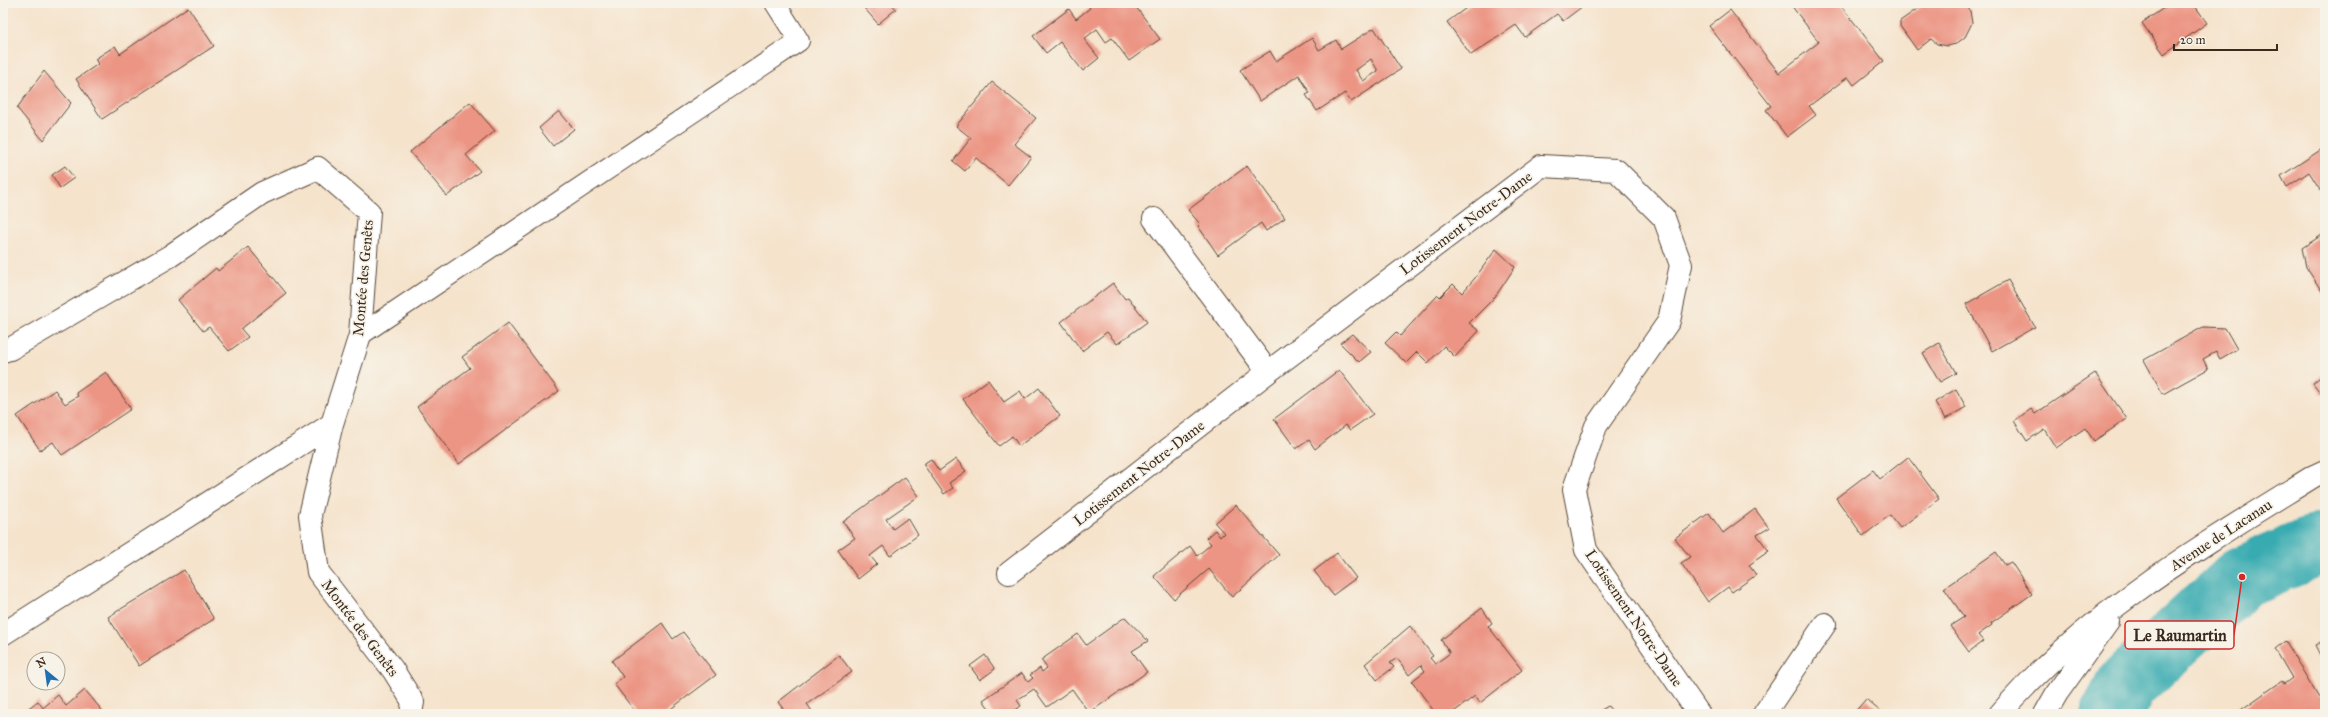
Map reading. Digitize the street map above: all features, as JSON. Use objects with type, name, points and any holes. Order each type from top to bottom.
[{"type":"street","name":"Lotissement Notre-Dame","points":[[1009,573],[1268,372],[1541,166],[1616,170],[1664,218],[1681,265],[1669,321],[1596,426],[1574,489],[1586,550],[1699,714]]},
{"type":"street","name":"Montée des Genêts","points":[[3,351],[10,349],[170,256],[262,193],[318,168],[369,212],[360,335],[332,424],[310,516],[318,572],[393,670],[412,702],[411,714]]},
{"type":"street","points":[[1154,219],[1268,372]]},
{"type":"street","points":[[3,634],[332,424]]},
{"type":"street","name":"Avenue de Lacanau","points":[[2000,714],[2042,669],[2121,604],[2192,552],[2314,476],[2325,471]]},
{"type":"street","name":"Avenue de Lacanau","points":[[2045,714],[2057,693],[2121,604]]},
{"type":"street","points":[[1764,714],[1825,624]]},
{"type":"lane","points":[[360,335],[799,41],[775,3]]},
{"type":"building","points":[[860,3],[891,3],[896,9],[878,24]]},
{"type":"building","points":[[1086,3],[1133,3],[1160,39],[1129,61],[1112,38],[1106,42],[1097,29],[1084,39],[1099,58],[1083,71],[1060,42],[1046,53],[1033,36],[1069,9],[1076,19],[1090,8]]},
{"type":"building","points":[[1473,3],[1587,3],[1563,21],[1557,14],[1525,37],[1516,25],[1471,55],[1447,22]]},
{"type":"building","points":[[1794,3],[1839,3],[1884,61],[1854,85],[1848,77],[1809,106],[1816,115],[1787,137],[1766,110],[1771,106],[1709,26],[1730,10],[1779,73],[1819,42],[1791,5]]},
{"type":"building","points":[[1917,3],[1967,3],[1966,4],[1970,11],[1972,23],[1965,37],[1956,44],[1947,46],[1937,44],[1931,39],[1917,50],[1900,26],[1900,21],[1920,7]]},
{"type":"building","points":[[2171,3],[2193,3],[2207,23],[2164,54],[2142,23]]},
{"type":"building","points":[[188,7],[214,46],[102,119],[76,79],[98,64],[95,59],[115,46],[120,54]]},
{"type":"building","points":[[1374,28],[1401,69],[1351,102],[1345,93],[1317,111],[1306,95],[1310,93],[1299,75],[1260,101],[1240,70],[1270,51],[1276,61],[1312,38],[1319,50],[1336,40],[1341,49]],"holes":[[[1371,59],[1378,71],[1363,81],[1356,70]]]},
{"type":"building","points":[[44,71],[71,103],[43,140],[17,108]]},
{"type":"building","points":[[992,82],[1036,118],[1014,144],[1031,157],[1008,185],[976,158],[965,171],[953,161],[971,138],[956,126]]},
{"type":"building","points":[[470,102],[495,131],[466,155],[480,171],[447,196],[410,152]]},
{"type":"building","points":[[559,111],[574,129],[553,146],[539,128]]},
{"type":"building","points":[[2325,147],[2325,197],[2309,172],[2287,187],[2281,176]]},
{"type":"building","points":[[65,166],[74,178],[60,188],[52,175]]},
{"type":"building","points":[[1247,166],[1285,218],[1266,231],[1261,223],[1218,255],[1198,226],[1200,224],[1188,210]]},
{"type":"building","points":[[2325,233],[2325,296],[2306,267],[2302,248]]},
{"type":"building","points":[[248,247],[286,293],[241,329],[248,337],[229,351],[209,327],[203,331],[178,300],[216,268],[218,271]]},
{"type":"building","points":[[1496,249],[1515,267],[1495,297],[1469,323],[1479,331],[1455,357],[1444,346],[1428,363],[1417,352],[1406,363],[1385,343],[1396,332],[1400,336],[1438,295],[1440,297],[1453,284],[1462,293]]},
{"type":"building","points":[[2008,280],[2035,327],[1992,351],[1966,304]]},
{"type":"building","points":[[1113,283],[1125,299],[1128,297],[1147,322],[1117,344],[1107,332],[1082,351],[1061,322]]},
{"type":"building","points":[[508,323],[559,391],[459,464],[417,407],[470,368],[462,357]]},
{"type":"building","points":[[2203,327],[2225,328],[2237,349],[2220,359],[2216,352],[2203,359],[2208,369],[2163,394],[2144,360]]},
{"type":"building","points":[[1352,334],[1371,352],[1359,362],[1340,343]]},
{"type":"building","points":[[1939,343],[1956,373],[1940,382],[1923,353]]},
{"type":"building","points":[[1339,370],[1373,414],[1350,430],[1346,425],[1315,449],[1309,440],[1296,449],[1274,419]]},
{"type":"building","points":[[106,372],[131,409],[62,455],[53,442],[40,450],[17,416],[55,390],[65,404],[78,396],[76,393]]},
{"type":"building","points":[[2095,373],[2127,419],[2094,441],[2085,428],[2056,448],[2044,429],[2027,441],[2014,421],[2031,409],[2035,414]]},
{"type":"building","points":[[2325,373],[2325,393],[2322,395],[2313,383]]},
{"type":"building","points":[[988,380],[1004,402],[1020,391],[1025,399],[1039,388],[1060,416],[1019,446],[1012,436],[999,446],[963,399]]},
{"type":"building","points":[[1956,389],[1966,407],[1945,419],[1935,402]]},
{"type":"building","points":[[1908,457],[1939,499],[1900,528],[1890,515],[1863,536],[1836,498],[1873,470],[1880,479]]},
{"type":"building","points":[[931,459],[939,471],[956,459],[966,471],[949,483],[953,488],[944,494],[923,464]]},
{"type":"building","points":[[905,477],[919,496],[886,519],[893,529],[908,518],[918,535],[890,556],[883,546],[870,556],[877,564],[858,579],[838,550],[855,538],[843,522]]},
{"type":"building","points":[[1236,505],[1279,555],[1232,597],[1209,569],[1174,599],[1154,576],[1190,546],[1197,556],[1211,544],[1206,538],[1215,530],[1220,537],[1224,533],[1215,523]]},
{"type":"building","points":[[1755,509],[1769,528],[1757,535],[1769,551],[1749,565],[1756,575],[1732,592],[1728,587],[1708,602],[1681,563],[1690,557],[1675,538],[1709,513],[1723,533]]},
{"type":"building","points":[[1996,552],[2005,565],[2011,562],[2032,594],[1991,623],[1992,625],[1978,635],[1983,641],[1969,652],[1950,626],[1964,617],[1944,588]]},
{"type":"building","points":[[1337,553],[1356,578],[1333,595],[1314,571]]},
{"type":"building","points":[[184,570],[214,619],[139,666],[108,617]]},
{"type":"building","points":[[1482,608],[1492,623],[1488,626],[1522,670],[1480,703],[1475,696],[1451,714],[1436,714],[1412,681],[1425,671],[1421,665],[1409,675],[1397,658],[1390,663],[1394,667],[1377,680],[1365,664],[1410,626],[1433,656],[1430,658],[1435,664],[1450,653],[1441,640]]},
{"type":"building","points":[[1125,617],[1148,641],[1132,651],[1147,672],[1089,713],[1072,689],[1047,707],[1034,689],[1017,700],[1021,706],[1010,714],[993,714],[983,700],[1022,673],[1028,682],[1033,678],[1030,675],[1040,668],[1042,672],[1047,668],[1041,660],[1078,634],[1086,645]]},
{"type":"building","points":[[662,623],[673,639],[683,632],[716,675],[664,714],[637,714],[614,684],[623,677],[612,661]]},
{"type":"building","points":[[2325,640],[2325,665],[2315,645]]},
{"type":"building","points":[[2285,641],[2325,708],[2325,714],[2235,714],[2282,681],[2284,684],[2292,678],[2275,649]]},
{"type":"building","points":[[839,655],[852,672],[807,704],[814,714],[787,714],[778,702]]},
{"type":"building","points":[[985,655],[995,669],[980,680],[970,666]]},
{"type":"building","points":[[85,690],[105,714],[30,714],[26,710],[38,701],[43,708],[58,695],[66,706]]},
{"type":"building","points":[[1866,699],[1883,714],[1853,714]]},
{"type":"building","points":[[1608,706],[1614,714],[1595,714]]},
{"type":"waterway","points":[[2111,714],[2128,683],[2242,577],[2325,542]]},
{"type":"place","name":"Le Raumartin","points":[[2242,577]]}]
